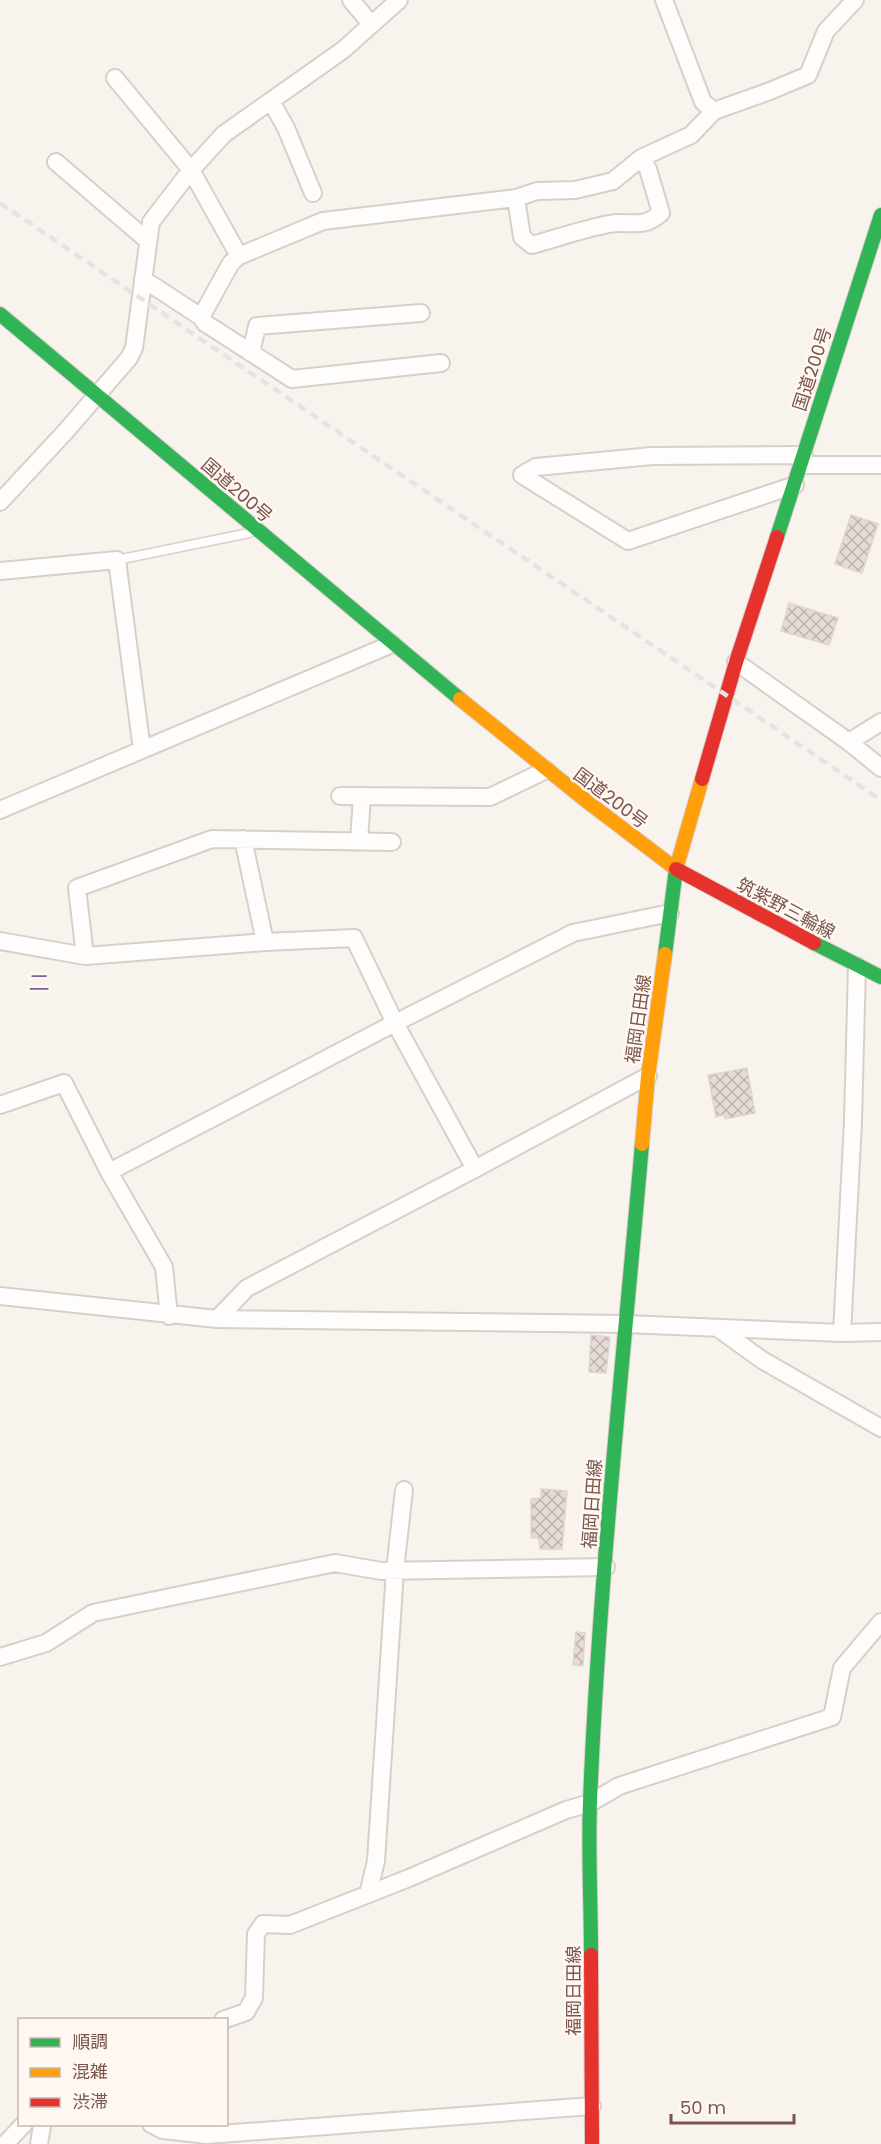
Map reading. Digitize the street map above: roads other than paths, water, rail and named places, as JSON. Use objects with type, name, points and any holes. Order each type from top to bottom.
[{"type":"main road","name":"国道200号","points":[[0,314],[98,394],[392,644],[546,770],[676,869],[736,662],[881,215]]},
{"type":"main road","name":"福岡日田線","points":[[592,2144],[590,1803],[598,1654],[619,1382],[648,1076],[676,869]]},
{"type":"main road","name":"筑紫野三輪線","points":[[676,869],[881,977]]},
{"type":"street","points":[[351,0],[371,24]]},
{"type":"street","points":[[0,502],[129,358],[134,348],[151,222],[191,170],[224,134],[343,50],[399,0]]},
{"type":"street","points":[[664,0],[703,102],[714,111]]},
{"type":"street","points":[[201,317],[231,263],[239,256],[323,220],[516,198],[537,191],[575,190],[614,181],[641,158],[691,135],[714,111],[808,75],[826,31],[855,0]]},
{"type":"street","points":[[115,78],[191,170],[239,256]]},
{"type":"street","points":[[271,100],[286,128],[313,193]]},
{"type":"street","points":[[516,198],[522,237],[532,245],[611,224],[652,222],[661,213],[648,169],[641,158]]},
{"type":"street","points":[[56,162],[148,241]]},
{"type":"street","points":[[143,279],[201,317],[205,323],[292,379],[441,363]]},
{"type":"street","points":[[251,353],[256,326],[421,313]]},
{"type":"street","points":[[795,485],[628,541],[522,475],[536,467],[652,456],[803,460],[881,465]]},
{"type":"street","points":[[0,571],[117,560],[142,750]]},
{"type":"street","points":[[0,810],[392,644]]},
{"type":"street","points":[[736,662],[849,742],[881,768]]},
{"type":"street","points":[[849,742],[881,722]]},
{"type":"street","points":[[340,796],[490,797],[546,770]]},
{"type":"street","points":[[359,841],[362,796]]},
{"type":"street","points":[[85,956],[77,888],[212,838],[392,842]]},
{"type":"street","points":[[243,839],[265,942]]},
{"type":"street","points":[[109,1172],[573,933],[670,913]]},
{"type":"street","points":[[0,941],[85,956],[265,942],[354,939],[395,1023],[475,1169]]},
{"type":"street","points":[[842,1333],[853,1122],[857,966]]},
{"type":"street","points":[[217,1319],[247,1288],[648,1076]]},
{"type":"street","points":[[0,1105],[64,1083],[109,1172],[164,1267],[169,1316]]},
{"type":"street","points":[[0,1296],[169,1316],[217,1319],[626,1324],[842,1333],[881,1332]]},
{"type":"street","points":[[718,1328],[762,1360],[881,1428]]},
{"type":"street","points":[[368,1894],[376,1860],[395,1570],[404,1490]]},
{"type":"street","points":[[0,1657],[46,1643],[93,1613],[335,1563],[381,1571],[606,1567]]},
{"type":"street","points":[[226,2018],[246,2012],[254,1998],[256,1934],[263,1924],[290,1925],[566,1810],[590,1803],[619,1786],[832,1717],[842,1668],[881,1622]]},
{"type":"street","points":[[154,2126],[163,2130],[207,2135],[219,2139],[592,2106]]},
{"type":"street","points":[[5,2144],[22,2126]]},
{"type":"street","points":[[39,2144],[43,2126]]},
{"type":"lane","points":[[117,560],[258,531]]},
{"type":"railway","points":[[0,203],[881,800]]},
{"type":"district","name":"二","points":[[39,982]]}]
